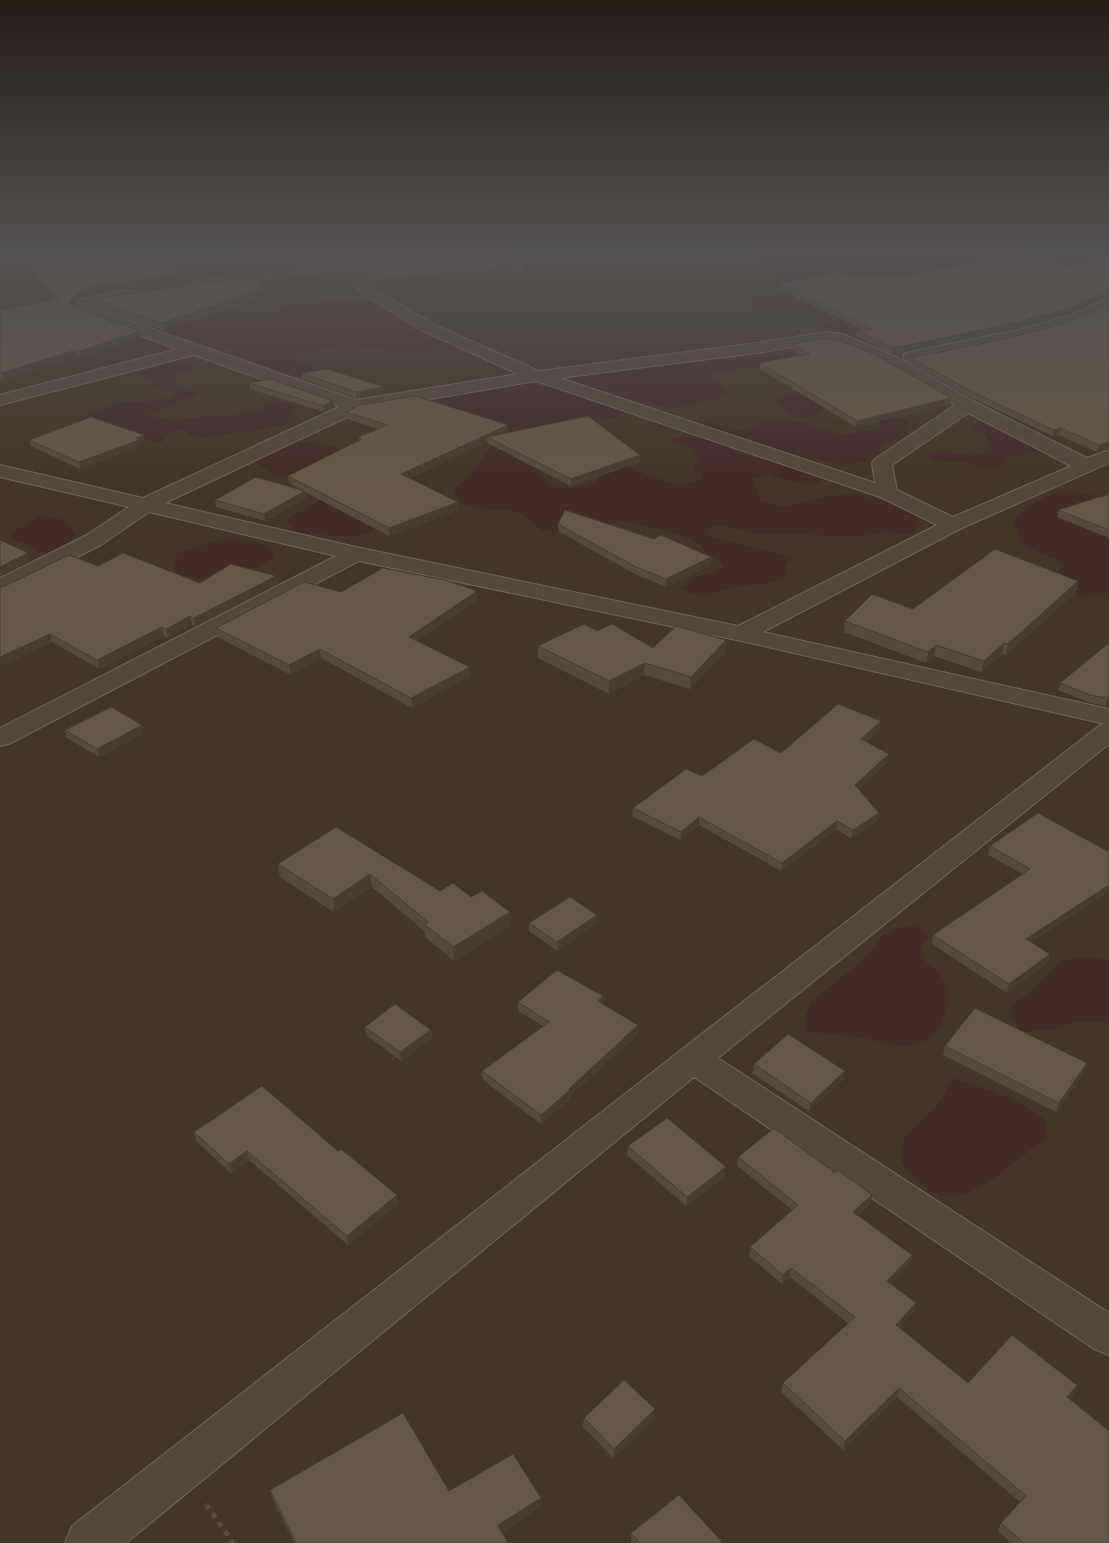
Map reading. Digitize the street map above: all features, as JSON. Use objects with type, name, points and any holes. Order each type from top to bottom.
[{"type":"street","points":[[132,328],[355,406]]},
{"type":"street","points":[[429,328],[537,376],[631,410],[888,493],[953,525]]},
{"type":"street","points":[[890,361],[1022,334],[1043,328]]},
{"type":"street","points":[[0,587],[98,537],[143,506],[355,406],[537,376],[835,337],[852,342],[890,361],[967,405],[1088,466]]},
{"type":"street","points":[[0,400],[192,350]]},
{"type":"street","points":[[816,470],[861,470],[882,463],[967,405]]},
{"type":"street","points":[[741,634],[953,525],[1109,456]]},
{"type":"street","points":[[882,463],[888,493]]},
{"type":"street","points":[[0,471],[143,506],[356,554],[741,634],[1109,717]]},
{"type":"street","points":[[0,738],[356,554]]},
{"type":"street","points":[[89,1543],[693,1059],[1109,731]]},
{"type":"street","points":[[693,1059],[1109,1336]]},
{"type":"shaded area","points":[[149,328],[412,328],[415,332],[432,341],[434,351],[403,351],[345,346],[321,348],[289,356],[307,364],[313,371],[309,375],[289,376],[248,361],[241,351],[217,346],[208,341],[158,333]]},
{"type":"shaded area","points":[[820,328],[866,328],[864,338],[817,333]]},
{"type":"shaded area","points":[[782,356],[789,359],[776,363],[712,373],[708,376],[728,391],[728,395],[677,408],[647,404],[569,380],[586,374],[681,362]]},
{"type":"shaded area","points":[[179,361],[197,364],[167,380],[169,383],[197,392],[198,394],[153,411],[150,416],[174,419],[214,416],[229,417],[255,411],[279,402],[289,404],[295,408],[285,424],[254,431],[201,438],[190,436],[185,430],[179,430],[165,435],[163,442],[135,437],[127,433],[133,429],[131,428],[83,420],[81,418],[122,402],[144,402],[172,397],[175,393],[150,387],[154,381],[138,375],[138,373],[157,362]]},
{"type":"shaded area","points":[[527,383],[578,394],[586,400],[620,408],[624,412],[617,418],[585,421],[539,474],[545,481],[559,488],[574,488],[598,481],[598,476],[622,462],[631,469],[669,483],[686,484],[704,479],[702,474],[695,470],[693,465],[698,460],[695,450],[671,440],[680,437],[691,437],[724,444],[737,454],[792,465],[817,478],[819,483],[793,482],[769,473],[752,479],[760,501],[783,507],[824,497],[849,494],[901,502],[913,512],[921,524],[911,534],[883,532],[862,536],[757,534],[723,525],[711,526],[706,531],[712,537],[794,558],[786,563],[787,576],[765,584],[737,586],[704,596],[690,593],[682,588],[687,582],[719,570],[724,566],[719,560],[709,556],[699,544],[682,535],[624,521],[590,524],[569,530],[543,531],[518,512],[470,506],[462,503],[457,497],[455,488],[468,478],[494,444],[422,400]]},
{"type":"shaded area","points":[[798,391],[887,411],[907,422],[909,431],[902,439],[882,443],[875,455],[862,462],[846,464],[826,462],[788,452],[700,425],[697,420],[741,431],[768,421],[804,421],[824,430],[846,435],[877,429],[882,426],[880,421],[830,407],[814,416],[804,418],[793,415],[776,399]]},
{"type":"shaded area","points":[[973,425],[995,426],[1041,448],[1019,457],[1007,455],[1004,463],[994,469],[961,462],[930,459],[929,454],[935,453],[973,455],[993,450],[984,434],[976,430]]},
{"type":"shaded area","points":[[293,440],[334,447],[341,451],[426,470],[395,487],[384,520],[374,530],[353,536],[295,532],[287,521],[339,487],[296,473],[286,476],[275,475],[253,460]]},
{"type":"shaded area","points":[[1061,491],[1097,496],[1109,503],[1109,594],[1082,597],[1043,583],[1064,565],[1056,559],[1022,545],[1013,522],[1035,503]]},
{"type":"shaded area","points":[[40,516],[52,517],[65,522],[76,535],[61,548],[41,554],[28,545],[10,539],[12,533]]},
{"type":"shaded area","points":[[229,539],[256,541],[273,550],[274,556],[259,568],[231,567],[197,579],[174,573],[176,554],[212,542]]},
{"type":"shaded area","points":[[916,925],[929,938],[920,947],[925,961],[939,973],[949,988],[948,1002],[940,1027],[930,1038],[913,1045],[891,1045],[869,1039],[806,1031],[805,1017],[811,1002],[866,957],[883,935],[897,929]]},
{"type":"shaded area","points":[[1079,957],[1109,959],[1109,1022],[1070,1023],[1054,1029],[1022,1032],[1012,1019],[1011,1004],[1027,996],[1061,961]]},
{"type":"shaded area","points":[[951,1078],[989,1090],[1025,1106],[1046,1121],[1048,1139],[984,1184],[971,1191],[943,1196],[929,1190],[910,1174],[902,1162],[900,1153],[906,1136],[938,1105]]},
{"type":"building","points":[[0,328],[131,328],[140,331],[80,351],[75,350],[2,373],[0,372]]},
{"type":"building","points":[[870,328],[990,328],[893,348],[857,331],[872,329]]},
{"type":"building","points":[[1047,328],[1109,328],[1109,442],[1099,445],[1061,428],[1054,430],[975,393],[911,358],[1010,338]]},
{"type":"building","points":[[827,338],[841,341],[874,354],[951,398],[857,421],[760,363],[810,354],[792,344]]},
{"type":"building","points":[[327,369],[385,387],[356,392],[302,373]]},
{"type":"building","points":[[271,379],[333,401],[323,406],[249,383]]},
{"type":"building","points":[[416,396],[508,425],[401,474],[458,502],[389,528],[288,476],[362,439],[358,437],[388,425],[346,412],[360,405]]},
{"type":"building","points":[[588,416],[640,455],[571,479],[487,437]]},
{"type":"building","points":[[91,417],[144,435],[136,438],[139,440],[79,462],[29,440]]},
{"type":"building","points":[[256,477],[305,491],[264,514],[215,500]]},
{"type":"building","points":[[1109,494],[1109,530],[1058,510]]},
{"type":"building","points":[[565,510],[654,539],[661,535],[711,557],[666,579],[636,567],[558,524]]},
{"type":"building","points":[[0,540],[28,553],[0,567]]},
{"type":"building","points":[[995,549],[1078,581],[1008,644],[1004,643],[984,661],[936,645],[928,652],[845,621],[872,594],[913,609]]},
{"type":"building","points":[[123,553],[200,583],[231,564],[276,576],[194,618],[190,616],[166,629],[162,627],[97,660],[50,634],[0,657],[0,587],[69,555],[98,566]]},
{"type":"building","points":[[383,568],[445,580],[477,591],[409,637],[470,667],[411,698],[320,649],[289,665],[216,628],[304,582],[341,592]]},
{"type":"building","points":[[584,624],[597,631],[612,624],[653,648],[676,626],[726,640],[691,677],[645,663],[609,681],[538,646]]},
{"type":"building","points":[[1109,643],[1109,697],[1090,695],[1060,683]]},
{"type":"building","points":[[838,704],[881,721],[861,739],[889,754],[855,785],[879,813],[853,830],[837,821],[782,863],[699,817],[681,832],[633,808],[686,769],[702,776],[754,739],[781,753]]},
{"type":"building","points":[[111,707],[142,725],[97,749],[65,730]]},
{"type":"building","points":[[1038,813],[1109,852],[1109,885],[1026,939],[1050,954],[1009,984],[933,935],[1030,869],[990,846]]},
{"type":"building","points":[[336,827],[440,891],[453,883],[471,897],[482,891],[510,912],[453,947],[424,924],[428,922],[370,874],[333,899],[278,864]]},
{"type":"building","points":[[570,897],[597,915],[557,942],[529,923]]},
{"type":"building","points":[[557,970],[603,996],[598,1001],[638,1025],[541,1115],[482,1071],[549,1022],[518,1002]]},
{"type":"building","points":[[395,1004],[431,1030],[400,1052],[365,1027]]},
{"type":"building","points":[[975,1008],[1087,1063],[1059,1103],[945,1046]]},
{"type":"building","points":[[788,1034],[845,1071],[811,1103],[754,1064]]},
{"type":"building","points":[[262,1086],[338,1151],[341,1149],[397,1195],[347,1236],[247,1151],[229,1164],[194,1132]]},
{"type":"building","points":[[667,1118],[726,1167],[687,1197],[628,1146]]},
{"type":"building","points":[[774,1128],[835,1173],[838,1170],[872,1195],[853,1212],[912,1255],[887,1281],[916,1303],[896,1325],[968,1383],[1012,1335],[1077,1385],[1067,1397],[1109,1431],[1109,1543],[1024,1543],[1001,1523],[1026,1496],[899,1388],[845,1441],[783,1383],[855,1317],[791,1268],[783,1275],[750,1247],[798,1205],[738,1157]]},
{"type":"building","points":[[624,1380],[655,1409],[614,1449],[584,1418]]},
{"type":"building","points":[[403,1413],[449,1491],[513,1454],[541,1498],[498,1525],[508,1543],[296,1543],[270,1490]]},
{"type":"building","points":[[679,1495],[723,1543],[640,1543],[631,1533]]}]
